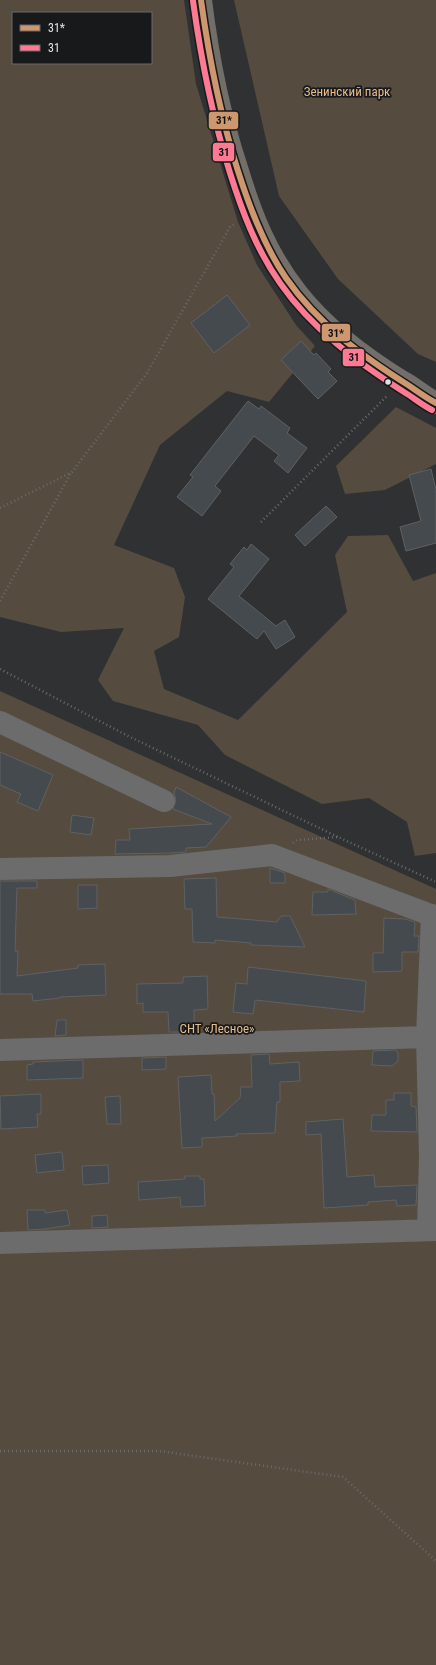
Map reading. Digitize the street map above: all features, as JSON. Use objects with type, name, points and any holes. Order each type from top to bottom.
[{"type":"main road","points":[[201,0],[210,69],[230,145],[251,213],[263,240],[296,292],[322,321],[390,374],[436,403]]},
{"type":"street","points":[[0,722],[164,800]]},
{"type":"street","points":[[0,869],[170,866],[272,856],[434,916],[430,1157],[432,1230],[0,1243]]},
{"type":"street","points":[[0,1050],[431,1039]]},
{"type":"path","points":[[0,601],[72,472],[147,373],[230,228],[251,213]]},
{"type":"path","points":[[261,522],[402,381]]},
{"type":"path","points":[[0,508],[72,472]]},
{"type":"path","points":[[0,669],[130,737],[338,837],[436,882]]},
{"type":"path","points":[[272,856],[297,840],[338,837]]},
{"type":"path","points":[[0,1451],[159,1451],[343,1477],[436,1561]]},
{"type":"green space","points":[[0,0],[184,0],[196,84],[238,222],[257,265],[296,325],[315,346],[269,402],[227,391],[160,445],[114,545],[174,568],[185,597],[179,637],[154,651],[164,689],[238,720],[347,612],[335,555],[348,536],[388,535],[413,581],[436,573],[436,853],[415,856],[407,822],[369,798],[322,804],[225,755],[198,725],[113,701],[98,680],[124,628],[61,632],[0,617]]},
{"type":"green space","name":"Зенинский парк","points":[[234,0],[436,0],[436,362],[418,354],[338,279],[279,196]]},
{"type":"green space","points":[[396,407],[436,428],[436,464],[385,490],[345,494],[336,466]]},
{"type":"green space","name":"СНТ «Лесное»","points":[[0,691],[436,889],[436,1665],[0,1665]]},
{"type":"building","points":[[227,295],[250,325],[214,353],[191,323]]},
{"type":"building","points":[[301,341],[314,355],[316,353],[331,369],[328,372],[337,381],[318,399],[281,360]]},
{"type":"building","points":[[248,401],[259,409],[261,406],[290,428],[287,433],[307,448],[288,473],[274,461],[279,455],[254,436],[215,486],[221,491],[202,516],[177,497],[193,477],[190,475]]},
{"type":"building","points":[[431,469],[436,490],[436,543],[406,551],[400,527],[421,521],[409,475]]},
{"type":"building","points":[[326,506],[337,517],[305,546],[295,535]]},
{"type":"building","points":[[251,544],[269,559],[239,596],[276,626],[285,620],[295,637],[276,649],[264,631],[257,639],[208,599],[234,567],[230,564],[244,547],[247,550]]},
{"type":"building","points":[[0,752],[53,775],[38,811],[17,802],[21,794],[0,785]]},
{"type":"building","points":[[176,787],[231,817],[206,847],[186,848],[186,852],[115,854],[116,840],[130,840],[129,829],[212,824],[173,809],[176,800],[174,793]]},
{"type":"building","points":[[72,815],[94,818],[91,835],[70,832]]},
{"type":"building","points":[[270,868],[285,873],[285,883],[270,883]]},
{"type":"building","points":[[216,878],[217,917],[277,922],[281,916],[290,916],[305,947],[251,945],[251,943],[215,940],[215,943],[193,942],[192,909],[185,909],[184,879]]},
{"type":"building","points":[[0,881],[37,881],[37,888],[17,888],[15,951],[18,951],[17,976],[78,968],[78,965],[105,964],[106,995],[60,997],[33,1001],[32,994],[0,994]]},
{"type":"building","points":[[78,885],[97,885],[97,908],[78,909]]},
{"type":"building","points":[[328,889],[355,900],[356,914],[312,915],[313,892],[328,892]]},
{"type":"building","points":[[384,918],[405,919],[415,922],[414,936],[419,936],[418,952],[402,952],[402,971],[373,972],[373,953],[383,953]]},
{"type":"building","points":[[248,967],[366,981],[364,1012],[255,1000],[253,1014],[233,1012],[236,983],[247,984]]},
{"type":"building","points":[[207,976],[208,1009],[194,1010],[194,1032],[169,1032],[168,1012],[143,1012],[143,1003],[137,1004],[137,984],[183,983],[183,977]]},
{"type":"building","points":[[57,1020],[66,1020],[66,1035],[55,1036]]},
{"type":"building","points":[[396,1050],[398,1053],[398,1061],[392,1066],[372,1065],[373,1051]]},
{"type":"building","points":[[269,1054],[270,1064],[299,1062],[300,1081],[280,1082],[280,1102],[277,1102],[275,1133],[236,1134],[237,1136],[202,1138],[202,1147],[182,1148],[178,1077],[211,1075],[212,1094],[214,1094],[215,1121],[240,1098],[241,1087],[252,1087],[251,1055]]},
{"type":"building","points":[[166,1057],[166,1069],[142,1070],[142,1058]]},
{"type":"building","points":[[83,1060],[83,1078],[27,1080],[27,1065],[33,1064],[33,1062]]},
{"type":"building","points":[[394,1093],[411,1093],[411,1106],[416,1107],[417,1132],[371,1131],[372,1115],[386,1115],[386,1100],[394,1100]]},
{"type":"building","points":[[41,1094],[41,1114],[37,1114],[38,1127],[1,1129],[0,1096]]},
{"type":"building","points":[[120,1096],[121,1124],[107,1124],[105,1097]]},
{"type":"building","points":[[343,1119],[347,1177],[374,1175],[375,1187],[417,1185],[416,1205],[397,1206],[396,1200],[368,1202],[368,1205],[324,1208],[321,1134],[306,1135],[306,1122]]},
{"type":"building","points":[[62,1152],[64,1170],[37,1173],[35,1155]]},
{"type":"building","points":[[108,1165],[109,1183],[83,1185],[82,1166]]},
{"type":"building","points":[[185,1176],[200,1176],[200,1179],[204,1179],[205,1206],[181,1207],[180,1197],[139,1200],[138,1182],[185,1179]]},
{"type":"building","points":[[27,1210],[45,1210],[45,1213],[67,1210],[70,1225],[28,1230]]},
{"type":"building","points":[[107,1215],[108,1227],[92,1228],[92,1216]]},
{"type":"transit line","name":"31*","points":[[201,0],[216,86],[232,150],[253,213],[264,240],[278,266],[312,310],[342,338],[374,363],[436,403]]},
{"type":"transit line","name":"31","points":[[193,1],[208,87],[224,152],[245,216],[271,270],[306,315],[336,344],[369,369],[432,410]]}]
